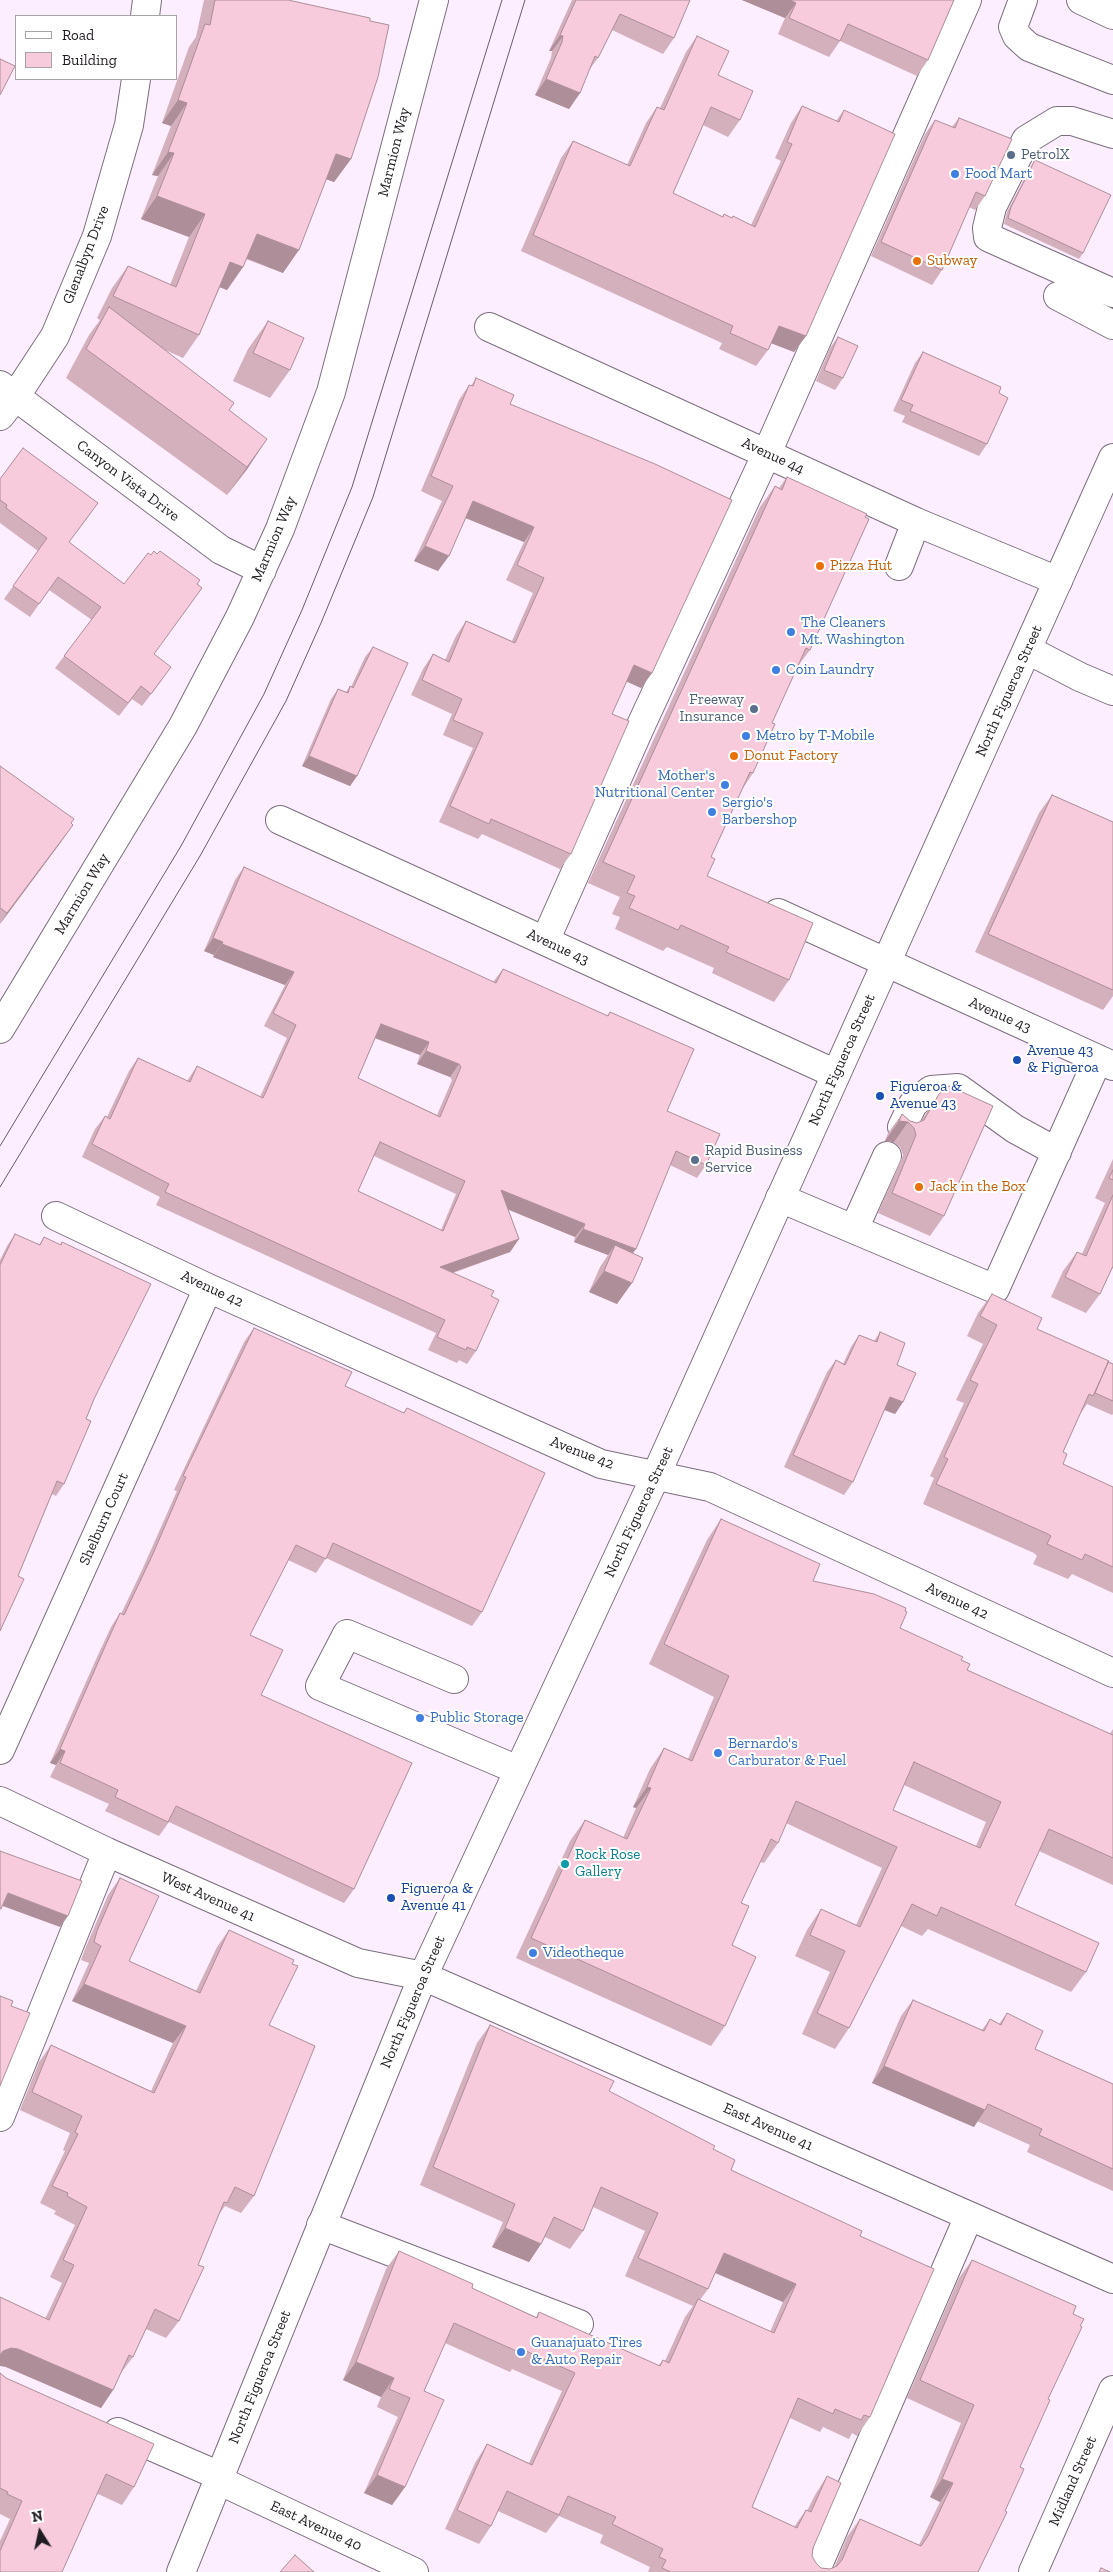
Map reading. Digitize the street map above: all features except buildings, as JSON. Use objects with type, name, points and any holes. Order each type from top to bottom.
[{"type":"street","points":[[145,15],[147,0]]},
{"type":"street","name":"Marmion Way","points":[[0,1029],[183,726],[262,570],[280,530],[331,392],[434,0]]},
{"type":"street","points":[[545,941],[646,714],[767,453],[967,0]]},
{"type":"street","points":[[1023,0],[1013,27],[1017,36],[1029,47],[1113,80]]},
{"type":"street","points":[[1080,0],[1113,15]]},
{"type":"street","name":"Glenalbyn Drive","points":[[5,400],[55,336],[97,236],[129,125],[136,80]]},
{"type":"street","points":[[1112,130],[1072,121],[1057,121],[1026,140],[992,207],[987,228],[988,237],[1113,294]]},
{"type":"street","points":[[1058,296],[1113,325]]},
{"type":"street","name":"Avenue 44","points":[[489,327],[916,522],[1058,581]]},
{"type":"street","name":"Canyon Vista Drive","points":[[5,400],[221,550],[262,570]]},
{"type":"street","name":"North Figueroa Street","points":[[181,2572],[423,1976],[656,1475],[1113,458]]},
{"type":"street","points":[[898,566],[916,522]]},
{"type":"street","points":[[1028,650],[1113,692]]},
{"type":"street","name":"Avenue 43","points":[[280,820],[836,1074]]},
{"type":"street","name":"Avenue 43","points":[[763,906],[886,964],[1105,1062]]},
{"type":"street","points":[[780,1198],[995,1289],[1057,1152],[1105,1062]]},
{"type":"street","points":[[902,1127],[913,1104],[931,1090],[958,1088],[1015,1129],[1057,1152]]},
{"type":"street","points":[[854,1229],[888,1156]]},
{"type":"street","name":"Avenue 42","points":[[56,1216],[208,1288],[601,1464],[710,1487],[1113,1673]]},
{"type":"street","name":"Shelburn Court","points":[[0,1750],[208,1288]]},
{"type":"street","points":[[454,1679],[347,1634],[320,1686],[518,1770]]},
{"type":"street","name":"West Avenue 41","points":[[0,1801],[107,1852],[358,1963],[423,1976]]},
{"type":"street","points":[[0,2116],[107,1852]]},
{"type":"street","name":"East Avenue 41","points":[[423,1976],[1113,2279]]},
{"type":"street","points":[[816,2572],[969,2216]]},
{"type":"street","points":[[321,2225],[579,2324]]},
{"type":"street","name":"Midland Street","points":[[1032,2572],[1113,2390]]},
{"type":"street","name":"East Avenue 40","points":[[92,2420],[219,2478],[414,2572]]},
{"type":"tram line","points":[[0,1146],[181,846],[264,694],[302,610],[352,487],[502,0]]},
{"type":"tram line","points":[[0,1187],[200,856],[286,701],[321,623],[373,497],[525,0]]},
{"type":"place","name":"PetrolX","points":[[1011,155]]},
{"type":"place","name":"Food Mart","points":[[955,174]]},
{"type":"place","name":"Subway","points":[[917,261]]},
{"type":"place","name":"Pizza Hut","points":[[820,566]]},
{"type":"place","name":"The Cleaners Mt. Washington","points":[[791,632]]},
{"type":"place","name":"Coin Laundry","points":[[776,670]]},
{"type":"place","name":"Freeway Insurance","points":[[754,709]]},
{"type":"place","name":"Metro by T-Mobile","points":[[746,736]]},
{"type":"place","name":"Donut Factory","points":[[734,756]]},
{"type":"place","name":"Mother's Nutritional Center","points":[[725,785]]},
{"type":"place","name":"Sergio's Barbershop","points":[[712,812]]},
{"type":"place","name":"Avenue 43 & Figueroa","points":[[1017,1060]]},
{"type":"place","name":"Figueroa & Avenue 43","points":[[880,1096]]},
{"type":"place","name":"Rapid Business Service","points":[[695,1160]]},
{"type":"place","name":"Jack in the Box","points":[[919,1187]]},
{"type":"place","name":"Public Storage","points":[[420,1718]]},
{"type":"place","name":"Bernardo's Carburator & Fuel","points":[[718,1753]]},
{"type":"place","name":"Rock Rose Gallery","points":[[565,1864]]},
{"type":"place","name":"Figueroa & Avenue 41","points":[[391,1898]]},
{"type":"place","name":"Videotheque","points":[[533,1953]]},
{"type":"place","name":"Guanajuato Tires & Auto Repair","points":[[521,2352]]}]
